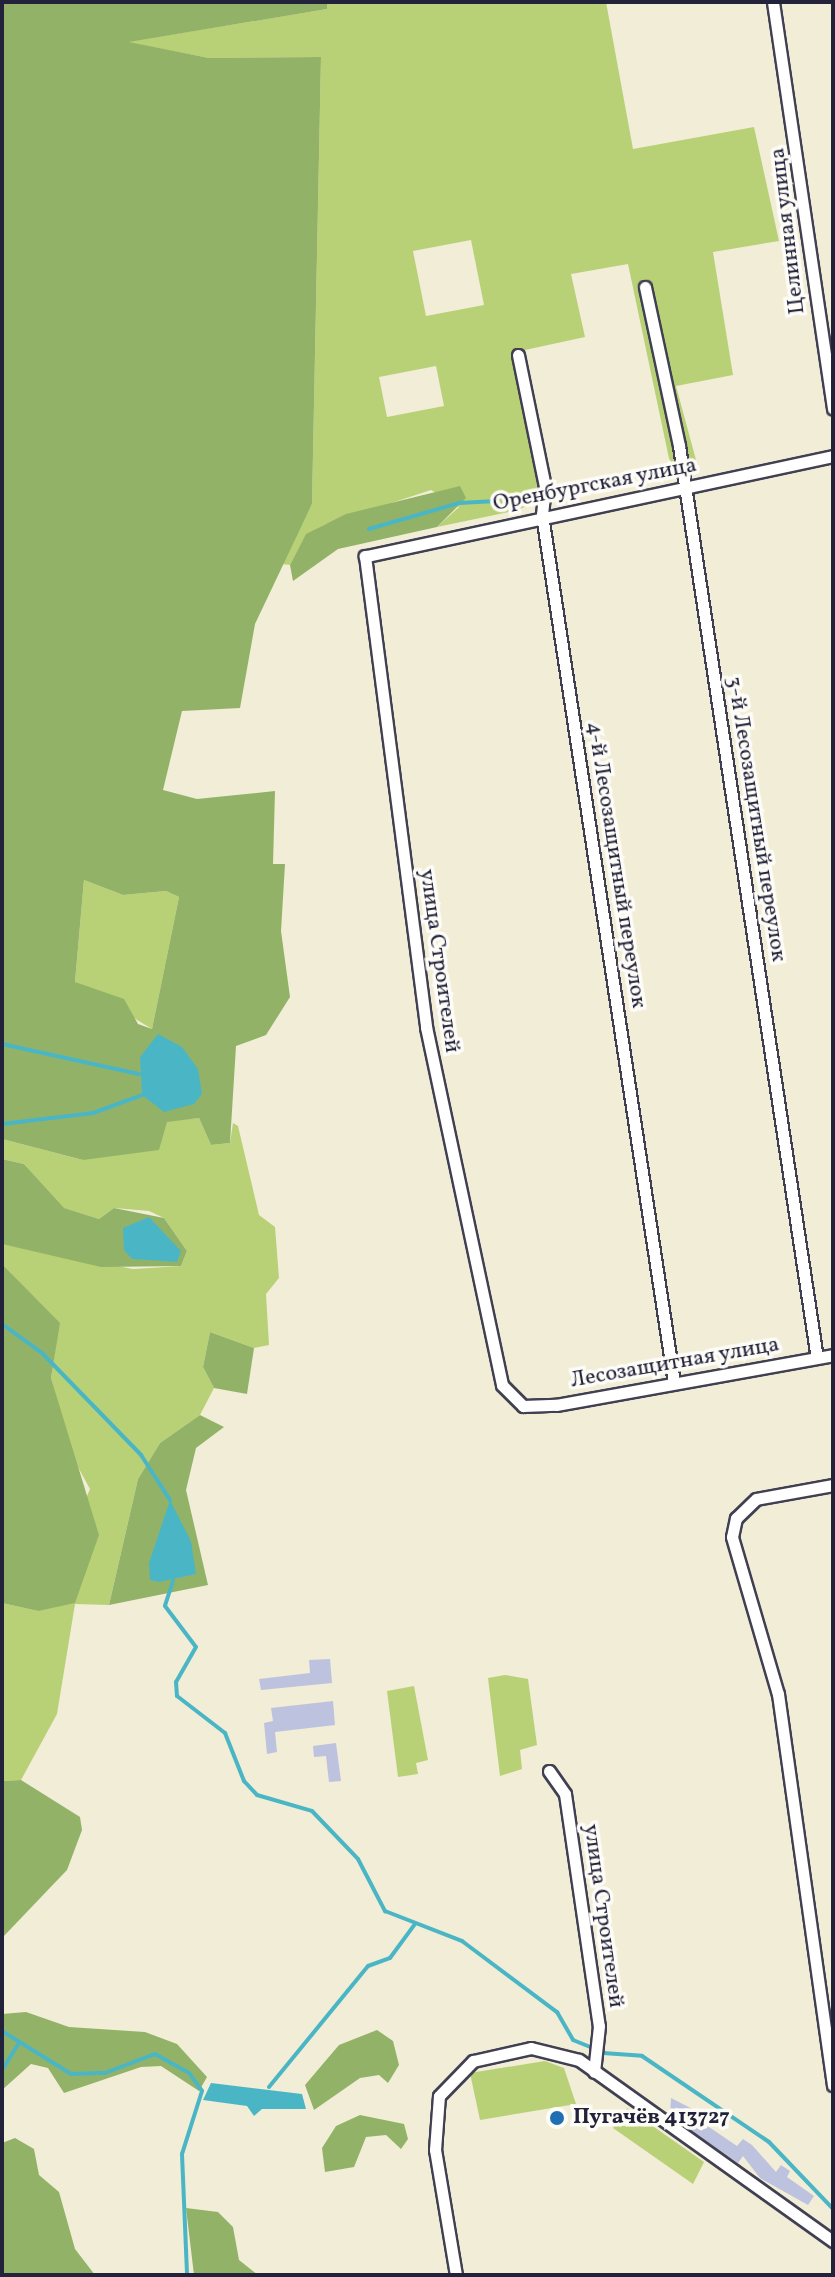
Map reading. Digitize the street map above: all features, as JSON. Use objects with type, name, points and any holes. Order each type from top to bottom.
[{"type":"street","name":"Целинная улица","points":[[773,2],[833,409]]},
{"type":"street","name":"3-й Лесозащитный переулок","points":[[645,287],[685,487],[817,1358]]},
{"type":"street","name":"4-й Лесозащитный переулок","points":[[518,355],[545,486],[542,515],[674,1383]]},
{"type":"street","name":"Оренбургская улица","points":[[365,556],[542,515],[833,456]]},
{"type":"street","name":"улица Строителей","points":[[365,556],[426,1027],[448,1106],[495,1364],[502,1385],[523,1406]]},
{"type":"street","name":"Лесозащитная улица","points":[[523,1406],[833,1355]]},
{"type":"street","points":[[833,1485],[756,1499],[736,1518],[732,1537],[778,1694],[833,2085]]},
{"type":"street","name":"улица Строителей","points":[[549,1771],[565,1794],[599,2026],[594,2072]]},
{"type":"street","points":[[456,2275],[435,2150],[439,2096],[473,2061],[531,2048],[560,2052],[594,2072],[833,2241]]},
{"type":"shaded area","points":[[330,1659],[332,1683],[261,1690],[259,1679],[310,1673],[309,1660]]},
{"type":"shaded area","points":[[333,1701],[335,1725],[275,1732],[277,1752],[267,1754],[264,1723],[273,1721],[271,1708]]},
{"type":"shaded area","points":[[336,1743],[341,1781],[329,1782],[326,1756],[314,1757],[313,1746]]},
{"type":"shaded area","points":[[671,2098],[710,2118],[706,2125],[737,2146],[743,2139],[752,2145],[776,2172],[781,2165],[790,2171],[787,2177],[814,2196],[808,2205],[760,2178],[743,2156],[738,2163],[670,2116]]},
{"type":"green space","points":[[2,2],[327,2],[327,9],[129,42],[209,58],[321,57],[312,504],[255,624],[240,708],[182,711],[163,790],[197,799],[275,791],[273,864],[285,864],[281,931],[290,997],[266,1035],[236,1046],[230,1143],[211,1145],[199,1118],[167,1122],[159,1150],[83,1160],[2,1139]],"holes":[[[84,880],[123,895],[166,891],[179,897],[152,1029],[138,1024],[124,999],[75,982]]]},
{"type":"green space","points":[[327,2],[606,2],[633,149],[754,127],[779,241],[713,252],[733,375],[676,386],[696,460],[671,468],[628,264],[571,274],[585,337],[525,350],[553,494],[518,510],[437,527],[459,507],[431,490],[324,525],[306,535],[290,565],[282,564],[312,504],[321,57],[209,58],[126,42],[327,9]],"holes":[[[471,240],[484,305],[426,316],[413,251]],[[436,366],[444,406],[387,417],[379,377]]]},
{"type":"green space","points":[[460,486],[466,498],[437,527],[338,549],[293,581],[290,565],[306,534],[346,514]]},
{"type":"green space","points":[[84,880],[123,895],[166,891],[179,897],[152,1029],[75,982]]},
{"type":"green space","points":[[199,1118],[211,1145],[230,1143],[233,1123],[238,1126],[259,1215],[275,1227],[279,1278],[266,1294],[269,1345],[254,1348],[210,1332],[203,1367],[214,1388],[200,1415],[160,1443],[138,1479],[109,1605],[75,1604],[57,1714],[21,1780],[2,1781],[2,1603],[38,1611],[90,1489],[72,1456],[51,1378],[59,1323],[2,1264],[2,1244],[133,1269],[181,1266],[187,1251],[164,1218],[149,1211],[114,1208],[99,1219],[63,1208],[24,1164],[2,1159],[2,1139],[83,1160],[167,1121]]},
{"type":"green space","points":[[2,1159],[24,1164],[64,1208],[99,1219],[114,1208],[164,1218],[187,1251],[181,1266],[101,1267],[2,1244]]},
{"type":"green space","points":[[2,1264],[60,1323],[51,1378],[99,1535],[75,1603],[38,1611],[2,1603]]},
{"type":"green space","points":[[210,1332],[254,1348],[247,1394],[214,1388],[203,1367]]},
{"type":"green space","points":[[200,1415],[224,1427],[196,1448],[186,1490],[208,1585],[109,1605],[138,1479],[160,1443]]},
{"type":"green space","points":[[505,1675],[528,1679],[537,1745],[520,1750],[522,1769],[500,1776],[488,1678]]},
{"type":"green space","points":[[414,1686],[428,1760],[416,1763],[418,1774],[398,1777],[387,1691]]},
{"type":"green space","points":[[21,1780],[80,1817],[82,1830],[67,1870],[2,1938],[2,1781]]},
{"type":"green space","points":[[26,2012],[69,2027],[145,2032],[177,2044],[207,2077],[199,2091],[161,2066],[141,2067],[64,2093],[48,2068],[31,2064],[2,2090],[2,2014]]},
{"type":"green space","points":[[377,2030],[393,2041],[399,2065],[388,2083],[379,2075],[360,2078],[314,2110],[305,2085],[339,2045]]},
{"type":"green space","points":[[545,2061],[564,2068],[576,2104],[480,2120],[470,2073]]},
{"type":"green space","points":[[627,2108],[704,2162],[693,2184],[613,2128]]},
{"type":"green space","points":[[360,2115],[404,2124],[408,2139],[401,2149],[386,2135],[366,2137],[354,2167],[325,2172],[322,2148],[336,2126]]},
{"type":"green space","points":[[15,2138],[34,2149],[39,2175],[59,2192],[75,2249],[95,2275],[2,2275],[2,2143]]},
{"type":"green space","points":[[186,2208],[218,2212],[233,2227],[239,2260],[258,2275],[194,2275]]},
{"type":"water","points":[[158,1034],[182,1047],[198,1069],[202,1094],[194,1104],[164,1112],[142,1095],[140,1057]]},
{"type":"water","points":[[149,1217],[181,1251],[177,1262],[132,1259],[124,1250],[123,1228]]},
{"type":"water","points":[[170,1500],[191,1541],[196,1574],[159,1582],[150,1580],[149,1563]]},
{"type":"water","points":[[211,2083],[302,2094],[306,2109],[262,2109],[254,2116],[247,2106],[203,2100]]},
{"type":"waterway","points":[[369,529],[459,503],[492,501]]},
{"type":"waterway","points":[[2,1044],[139,1074]]},
{"type":"waterway","points":[[2,1124],[93,1113],[142,1095]]},
{"type":"waterway","points":[[2,1324],[41,1352],[141,1455],[170,1500]]},
{"type":"waterway","points":[[173,1581],[165,1606],[196,1647],[176,1682],[177,1696],[225,1733],[244,1781],[257,1795],[312,1811],[358,1859],[385,1911],[462,1941],[557,2012],[573,2040],[593,2048]]},
{"type":"waterway","points":[[269,2087],[368,1966],[390,1958],[415,1924]]},
{"type":"waterway","points":[[2,2031],[71,2074],[105,2073],[155,2054],[189,2073],[202,2091],[182,2154],[187,2275]]},
{"type":"waterway","points":[[2,2070],[18,2044]]},
{"type":"waterway","points":[[603,2053],[642,2056],[769,2142],[833,2209]]},
{"type":"place","name":"Пугачёв 413727","points":[[557,2118]]}]
